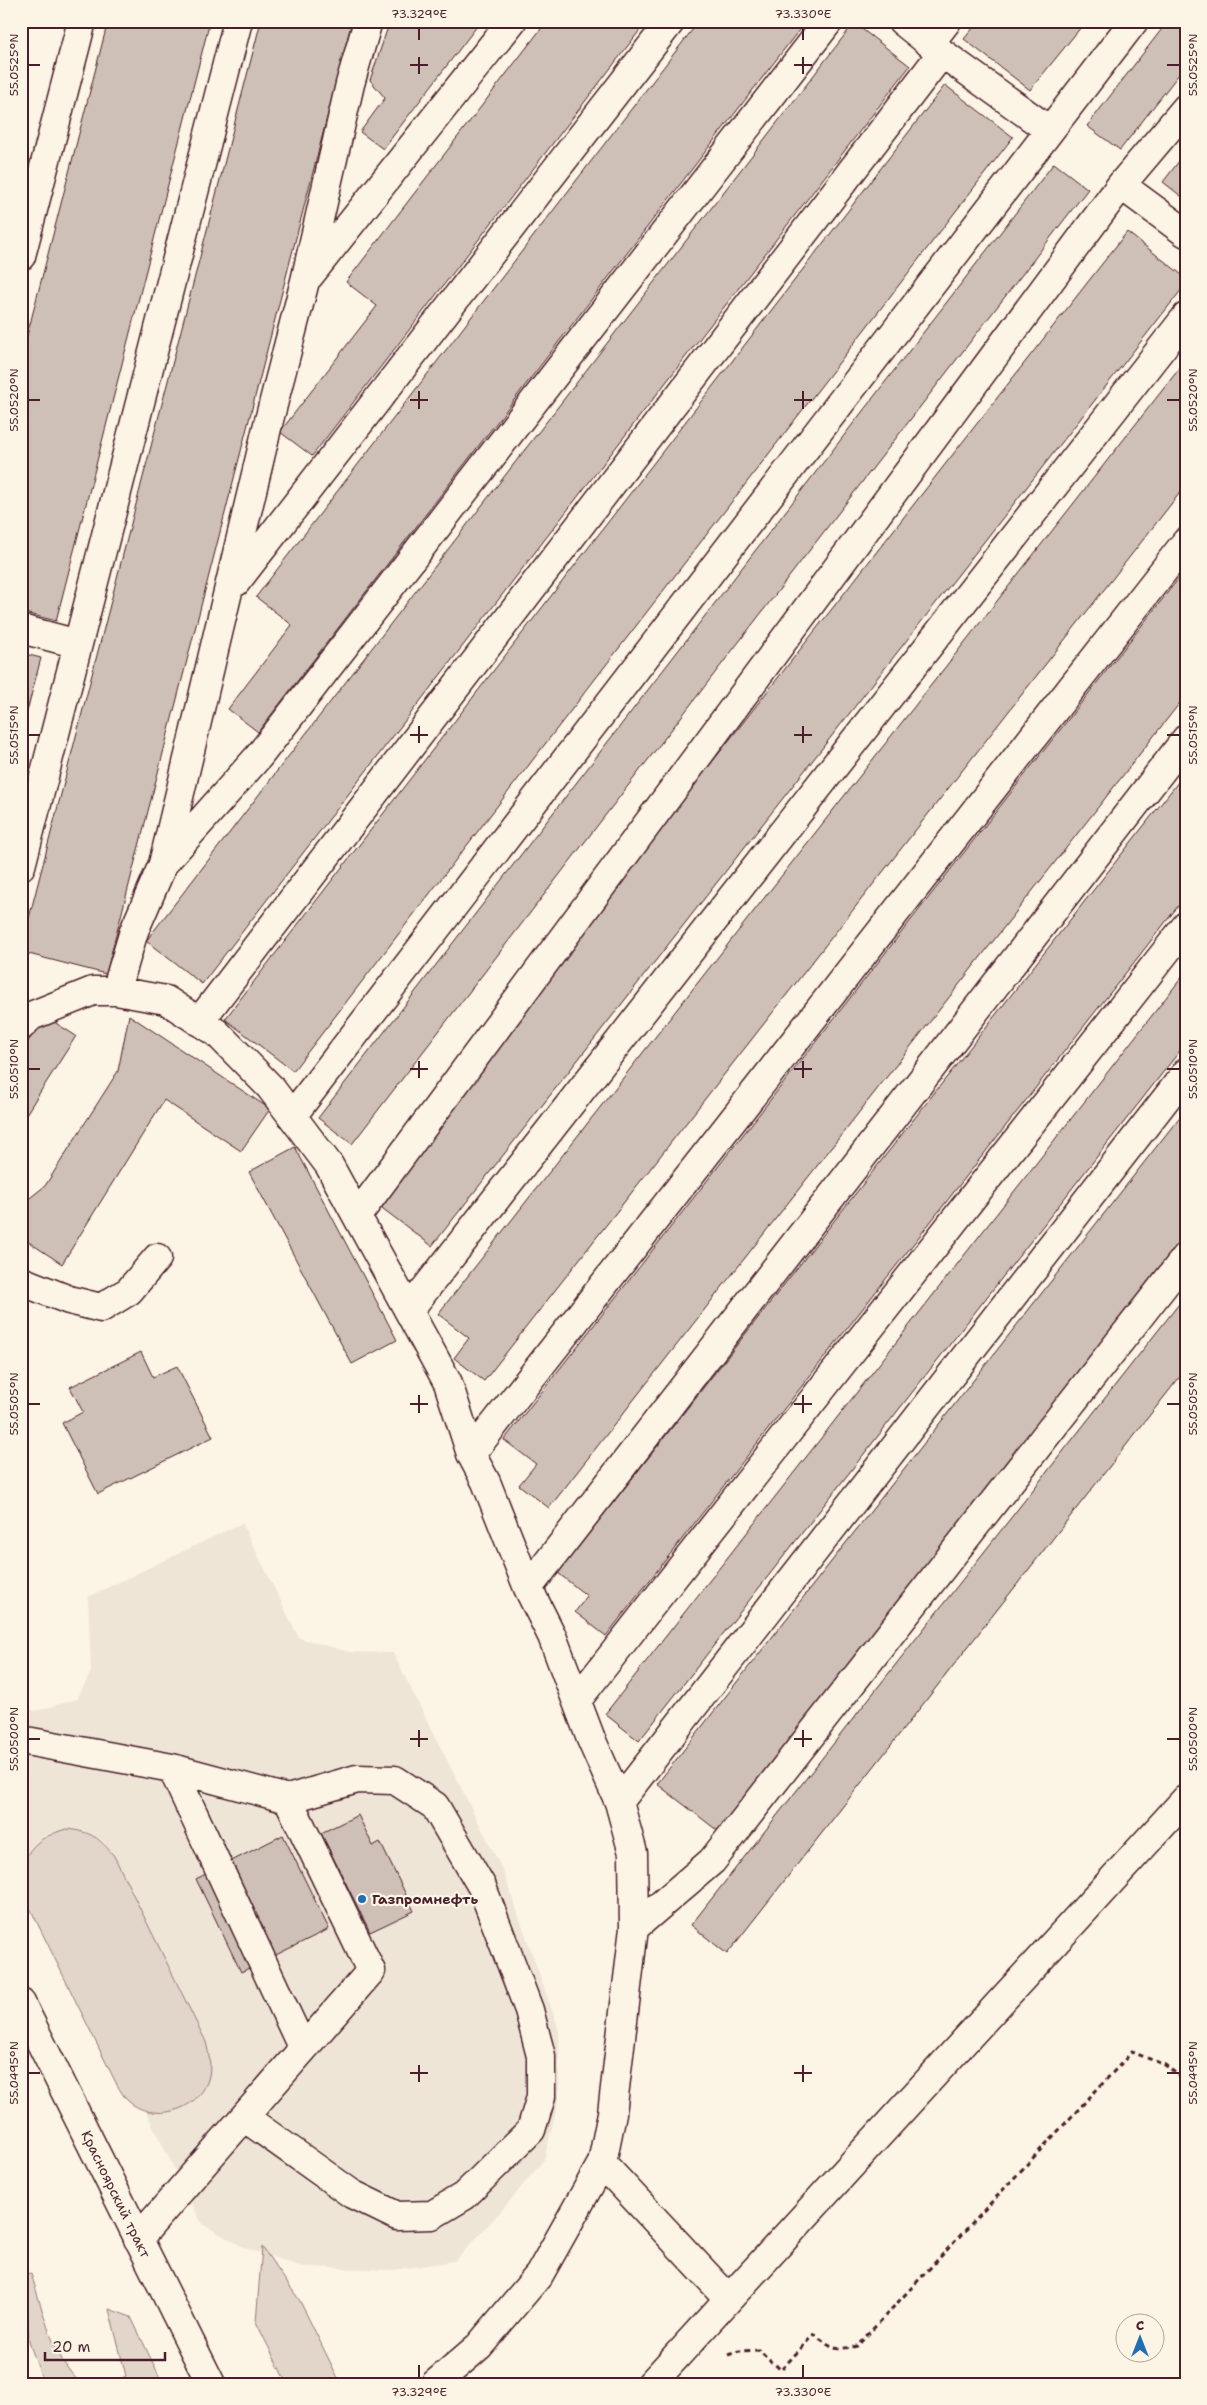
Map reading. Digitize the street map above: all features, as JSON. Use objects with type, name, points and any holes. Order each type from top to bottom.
[{"type":"main road","points":[[21,256],[82,21]]},
{"type":"main road","points":[[21,866],[238,21]]},
{"type":"main road","points":[[116,991],[134,931],[163,864],[267,428],[305,281],[350,84],[368,21]]},
{"type":"main road","points":[[305,281],[512,21]]},
{"type":"main road","points":[[230,589],[671,21]]},
{"type":"main road","points":[[163,864],[259,756],[829,21]]},
{"type":"main road","points":[[902,21],[1049,130]]},
{"type":"main road","points":[[199,1022],[936,48],[947,21]]},
{"type":"main road","points":[[292,1116],[1134,21]]},
{"type":"main road","points":[[357,1216],[1121,185],[1186,108]]},
{"type":"main road","points":[[1121,185],[1186,233]]},
{"type":"main road","points":[[409,1310],[1186,317]]},
{"type":"main road","points":[[471,1454],[1186,542]]},
{"type":"main road","points":[[21,629],[78,644]]},
{"type":"main road","points":[[528,1588],[1186,738]]},
{"type":"main road","points":[[578,1700],[1186,926]]},
{"type":"main road","points":[[21,1026],[32,1016],[92,991],[116,991],[166,1000],[217,1033],[270,1087],[329,1165],[448,1383],[471,1454],[486,1482],[528,1588],[552,1636],[578,1700],[591,1739],[619,1802],[633,1853],[634,1928],[612,2113],[602,2163],[539,2275],[480,2346],[435,2384]]},
{"type":"main road","points":[[619,1802],[1186,1073]]},
{"type":"main road","points":[[634,1928],[712,1861],[1186,1257]]},
{"type":"main road","points":[[21,1280],[69,1300],[101,1308],[129,1291],[157,1258]]},
{"type":"main road","points":[[21,1740],[172,1768],[288,1799],[357,1779],[395,1780],[435,1806],[482,1887],[529,2010],[541,2056],[541,2097],[531,2130],[464,2196],[432,2214],[397,2216],[352,2194],[244,2117]]},
{"type":"main road","points":[[172,1768],[304,2048]]},
{"type":"main road","points":[[138,2239],[371,1971],[288,1799]]},
{"type":"main road","points":[[651,2384],[1186,1799]]},
{"type":"main road","name":"Красноярский тракт","points":[[21,2003],[211,2384]]},
{"type":"main road","points":[[602,2163],[728,2298]]},
{"type":"path","points":[[721,2357],[739,2351],[759,2350],[781,2370],[814,2334],[828,2345],[841,2350],[857,2346],[1132,2052],[1165,2065],[1186,2081]]},
{"type":"shaded area","points":[[242,1523],[299,1638],[349,1652],[393,1653],[503,1871],[559,2030],[559,2099],[544,2160],[503,2209],[455,2261],[393,2270],[303,2267],[245,2248],[202,2224],[145,2110],[164,2113],[206,2042],[114,1857],[103,1841],[86,1832],[67,1829],[48,1834],[33,1846],[23,1862],[21,1859],[21,1706],[36,1711],[77,1699],[91,1672],[88,1597]]},
{"type":"shaded area","points":[[67,1829],[94,1836],[114,1856],[206,2042],[210,2065],[208,2080],[194,2100],[184,2107],[173,2111],[150,2112],[138,2108],[125,2098],[26,1900],[22,1874],[28,1854],[43,1839]]},
{"type":"shaded area","points":[[262,2247],[300,2301],[341,2384],[287,2384],[256,2322]]},
{"type":"shaded area","points":[[31,2274],[44,2318],[56,2347],[72,2374],[82,2384],[44,2384],[29,2342],[28,2317],[21,2312],[21,2276]]},
{"type":"shaded area","points":[[109,2309],[131,2317],[163,2384],[110,2384],[126,2376]]},
{"type":"building","points":[[108,21],[210,21],[56,621],[21,612],[21,359]]},
{"type":"building","points":[[261,21],[352,21],[106,974],[21,952],[21,949]]},
{"type":"building","points":[[390,21],[481,21],[383,149],[360,132],[385,98],[370,80]]},
{"type":"building","points":[[547,21],[647,21],[312,456],[280,432],[377,306],[346,282]]},
{"type":"building","points":[[699,21],[806,21],[258,732],[228,709],[292,625],[256,597]]},
{"type":"building","points":[[979,21],[1086,21],[1030,90],[964,39]]},
{"type":"building","points":[[1168,21],[1186,21],[1186,65],[1120,150],[1087,126]]},
{"type":"building","points":[[854,23],[910,66],[202,984],[146,941]]},
{"type":"building","points":[[945,85],[1013,137],[293,1071],[225,1019]]},
{"type":"building","points":[[1186,152],[1186,200],[1163,182]]},
{"type":"building","points":[[1054,163],[1088,189],[352,1144],[318,1118]]},
{"type":"building","points":[[1127,232],[1186,278],[1186,284],[432,1246],[370,1199]]},
{"type":"building","points":[[1186,360],[1186,485],[484,1381],[454,1358],[469,1338],[438,1314]]},
{"type":"building","points":[[1186,569],[1186,695],[549,1508],[519,1485],[536,1464],[504,1440]]},
{"type":"building","points":[[21,653],[41,658],[21,734]]},
{"type":"building","points":[[1186,772],[1186,896],[606,1636],[575,1612],[587,1596],[558,1573]]},
{"type":"building","points":[[1186,972],[1186,1043],[639,1741],[605,1714]]},
{"type":"building","points":[[129,1015],[270,1109],[241,1151],[164,1100],[62,1264],[21,1237],[21,1205],[45,1186],[118,1071]]},
{"type":"building","points":[[45,1016],[76,1036],[21,1122],[21,1052]]},
{"type":"building","points":[[1186,1109],[1186,1233],[718,1831],[657,1784]]},
{"type":"building","points":[[295,1147],[397,1340],[352,1364],[249,1172]]},
{"type":"building","points":[[1186,1295],[1186,1369],[727,1954],[691,1925]]},
{"type":"building","points":[[141,1352],[153,1377],[177,1366],[213,1437],[98,1494],[62,1423],[83,1412],[70,1387]]},
{"type":"building","points":[[358,1815],[373,1846],[380,1842],[414,1911],[370,1932],[321,1833]]},
{"type":"building","points":[[283,1835],[329,1929],[241,1972],[196,1879]]},
{"type":"place","name":"Газпромнефть","points":[[362,1899]]}]
